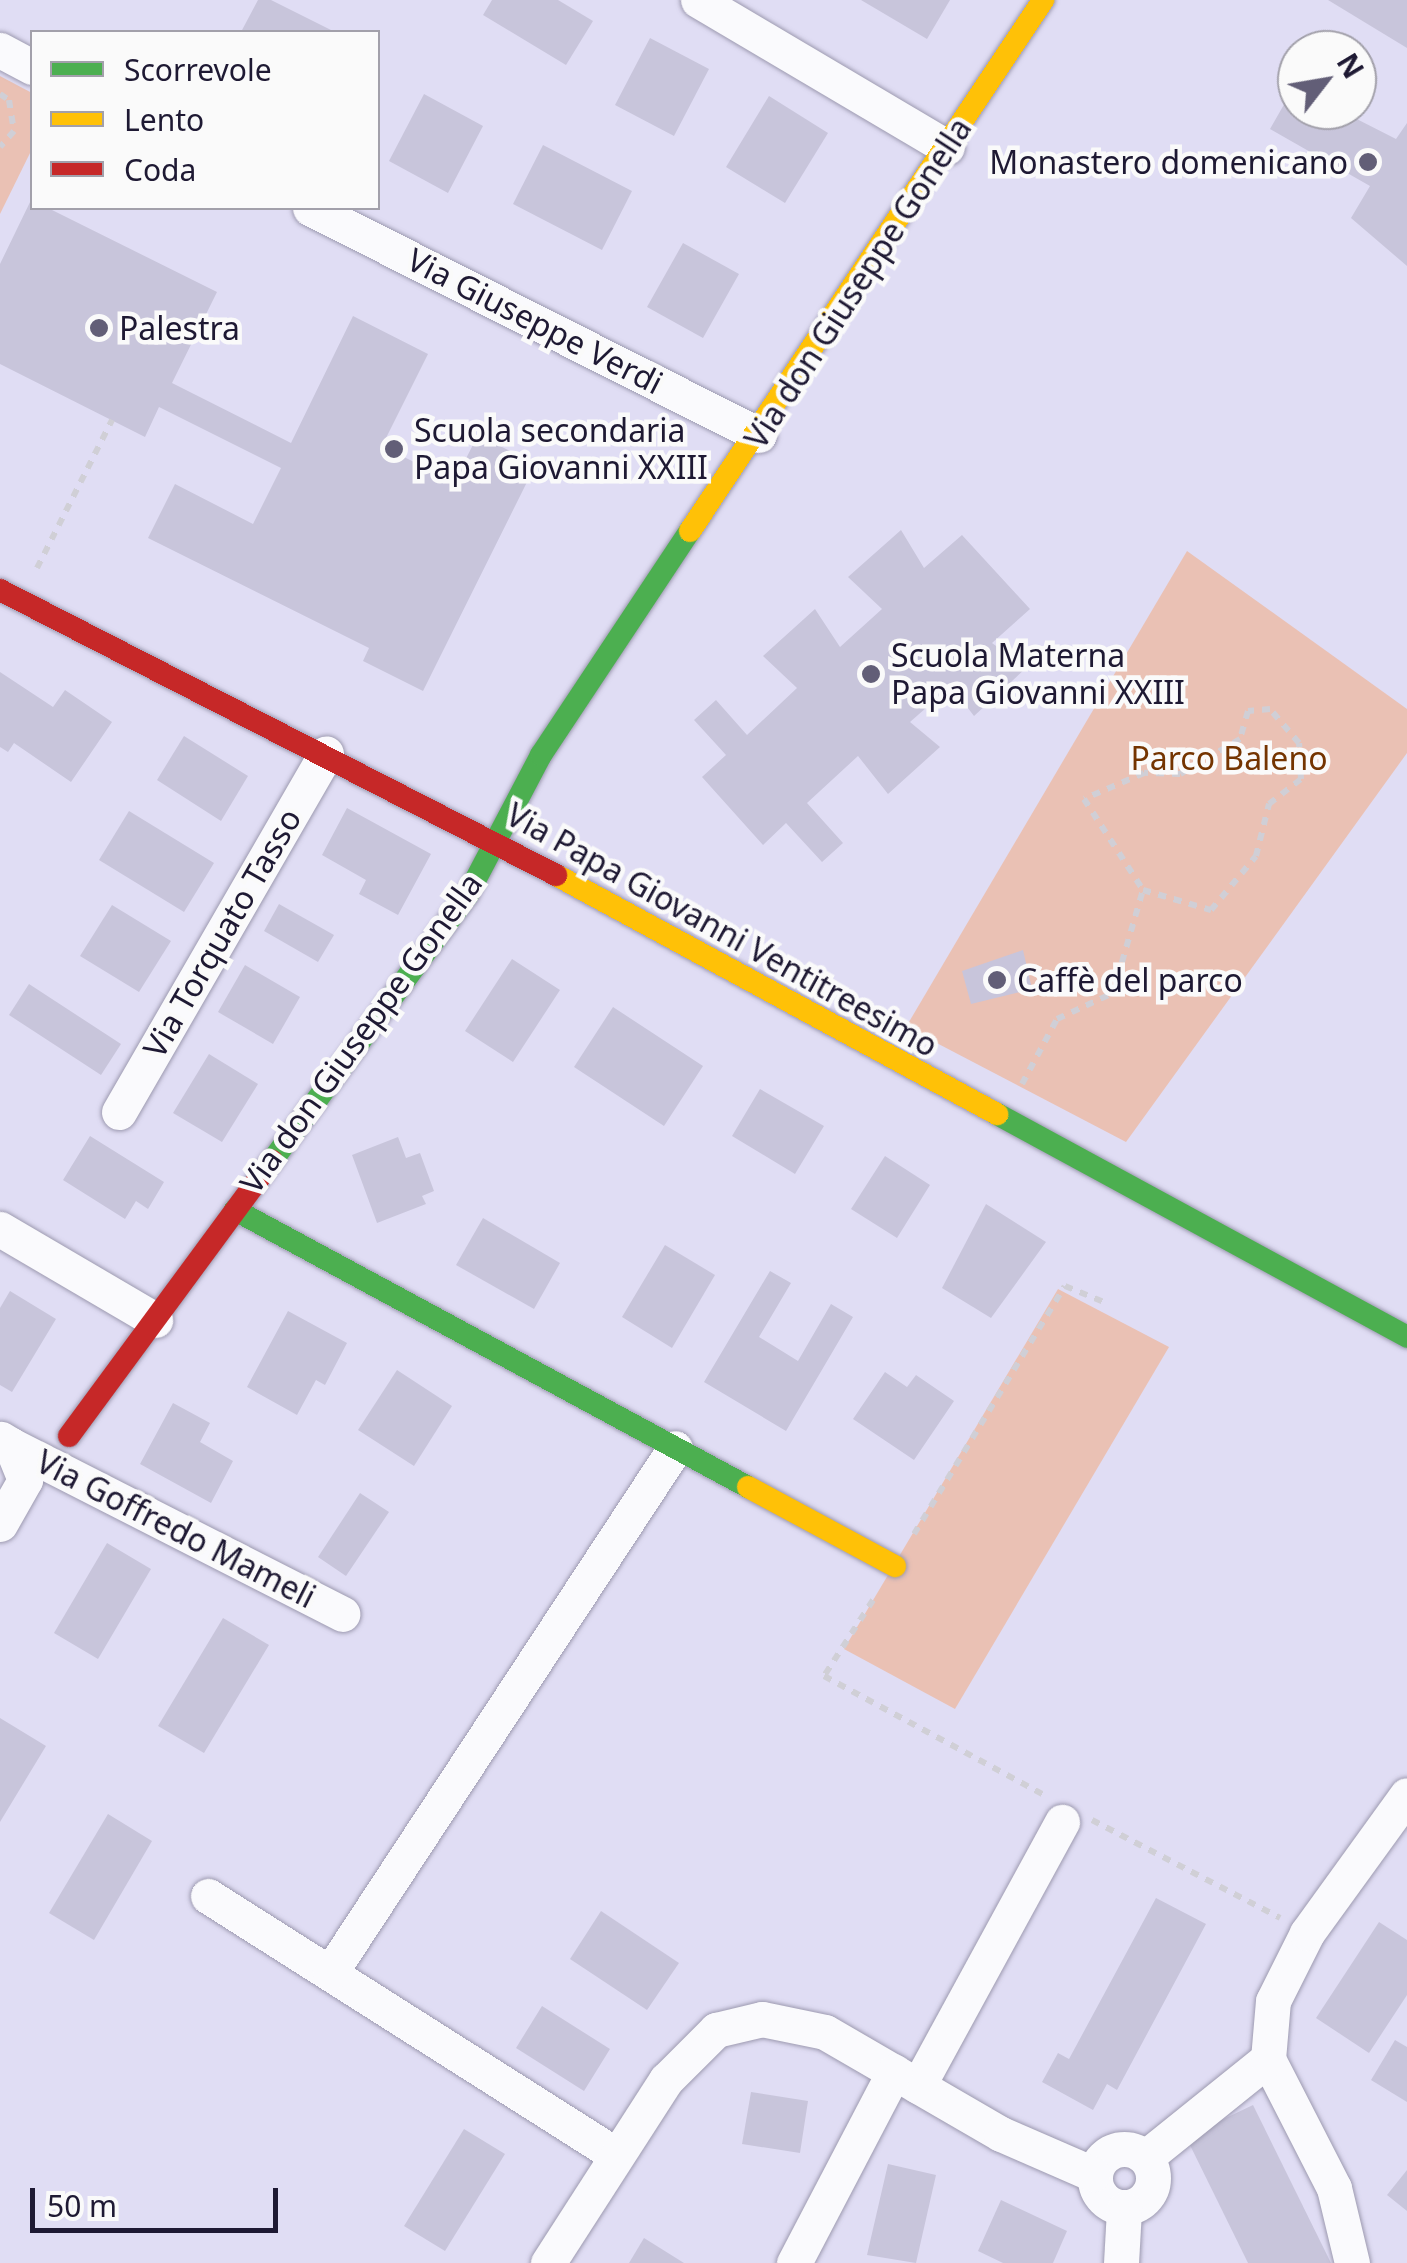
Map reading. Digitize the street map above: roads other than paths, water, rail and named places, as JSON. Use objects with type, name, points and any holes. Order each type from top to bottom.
[{"type":"street","points":[[698,0],[948,147]]},
{"type":"street","name":"Via don Giuseppe Gonella","points":[[69,1436],[468,894],[542,755],[759,435],[1043,0]]},
{"type":"street","points":[[0,50],[30,66]]},
{"type":"street","name":"Via Giuseppe Verdi","points":[[314,210],[759,435]]},
{"type":"street","name":"Via Papa Giovanni Ventitreesimo","points":[[7,596],[326,753],[494,841],[1407,1338]]},
{"type":"street","name":"Via Torquato Tasso","points":[[119,1112],[326,753]]},
{"type":"street","name":"Via don Giuseppe Gonella","points":[[234,1210],[895,1566]]},
{"type":"street","points":[[0,1229],[154,1320]]},
{"type":"street","name":"Via Goffredo Mameli","points":[[0,1524],[25,1480],[5,1442]]},
{"type":"street","name":"Via Goffredo Mameli","points":[[5,1442],[342,1614]]},
{"type":"street","points":[[330,1973],[675,1448]]},
{"type":"street","points":[[1352,2263],[1334,2188],[1268,2058],[1273,2002],[1307,1932],[1407,1795]]},
{"type":"street","points":[[794,2263],[1066,1813]]},
{"type":"street","points":[[208,1896],[615,2154]]},
{"type":"street","points":[[548,2263],[666,2080],[716,2030],[762,2019],[825,2032],[1001,2134],[1093,2174]]},
{"type":"street","points":[[1146,2157],[1268,2058]]},
{"type":"street","points":[[1125,2147],[1146,2157],[1154,2178],[1145,2200],[1124,2208],[1101,2198],[1093,2174],[1104,2154],[1125,2147]]},
{"type":"street","points":[[1121,2263],[1124,2208]]},
{"type":"place","name":"Monastero domenicano","points":[[1368,162]]},
{"type":"place","name":"Palestra","points":[[99,328]]},
{"type":"place","name":"Scuola secondaria Papa Giovanni XXIII","points":[[394,449]]},
{"type":"place","name":"Scuola Materna Papa Giovanni XXIII","points":[[871,674]]},
{"type":"place","name":"Caffè del parco","points":[[997,980]]},
{"type":"park label","name":"Parco Baleno","points":[[1229,758]]}]
